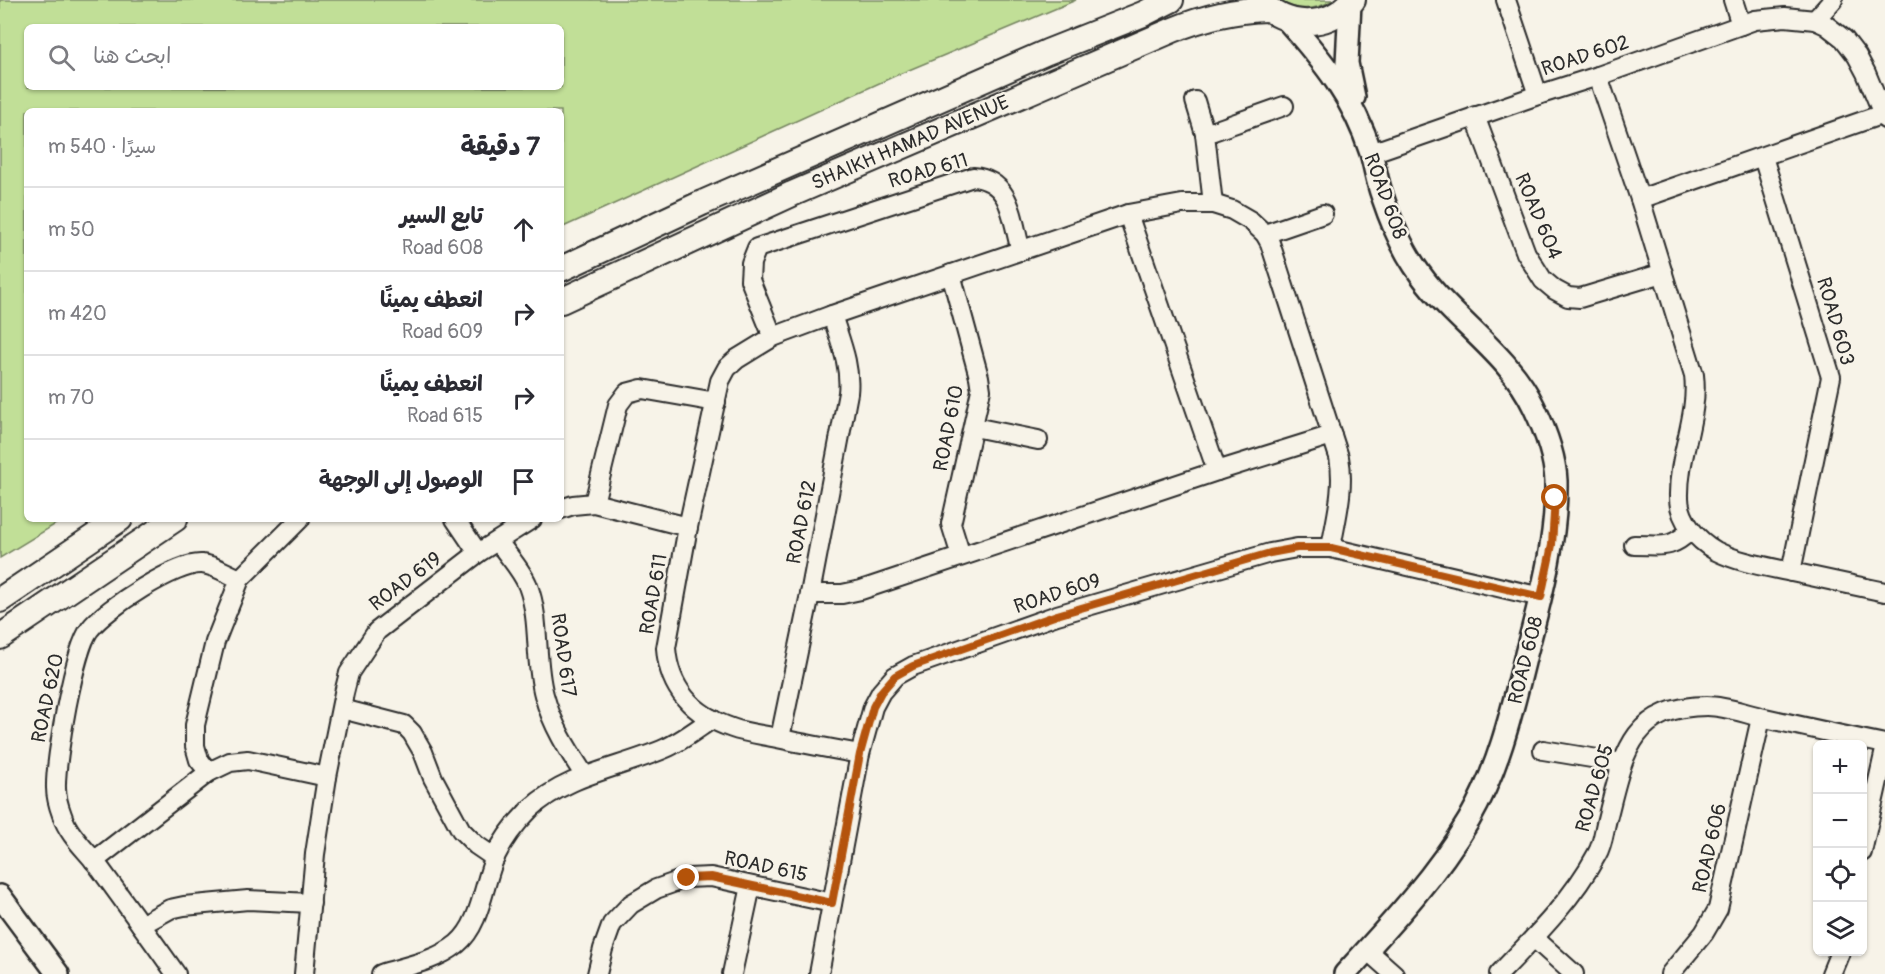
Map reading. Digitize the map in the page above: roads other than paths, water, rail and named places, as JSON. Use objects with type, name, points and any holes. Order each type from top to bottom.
[{"type":"main road","name":"SHAIKH HAMAD AVENUE","points":[[564,268],[702,203],[908,112],[1171,0]]},
{"type":"main road","name":"SHAIKH HAMAD AVENUE","points":[[564,301],[792,194],[1168,32],[1210,17],[1243,10],[1271,10],[1307,23],[1326,19],[1352,2]]},
{"type":"main road","points":[[0,600],[116,522]]},
{"type":"main road","points":[[0,637],[171,522]]},
{"type":"street","points":[[1506,0],[1538,95]]},
{"type":"street","points":[[1733,0],[1741,25]]},
{"type":"street","points":[[1815,20],[1833,0]]},
{"type":"street","name":"ROAD 608","points":[[1345,974],[1421,889],[1446,856],[1470,818],[1491,776],[1507,730],[1541,597],[1552,545],[1556,479],[1552,455],[1544,431],[1525,389],[1484,341],[1430,286],[1414,265],[1396,231],[1382,194],[1351,86],[1347,63],[1352,2]]},
{"type":"street","name":"ROAD 608","points":[[1271,10],[1325,63],[1342,87],[1368,145]]},
{"type":"street","name":"ROAD 602","points":[[1368,145],[1475,116],[1598,76],[1755,20],[1785,17],[1815,20],[1826,25],[1844,39],[1857,56],[1884,116]]},
{"type":"street","points":[[1598,76],[1640,198],[1694,375],[1696,390],[1694,406],[1682,461],[1678,498],[1691,530],[1717,551],[1746,562],[1885,592]]},
{"type":"street","points":[[1195,100],[1205,134],[1213,204]]},
{"type":"street","points":[[1205,134],[1284,106]]},
{"type":"street","name":"ROAD 604","points":[[1475,116],[1526,253],[1543,280],[1568,297],[1580,298],[1663,273]]},
{"type":"street","points":[[1640,198],[1884,116]]},
{"type":"street","name":"ROAD 603","points":[[1762,157],[1831,377],[1791,572]]},
{"type":"street","name":"ROAD 611","points":[[773,337],[750,280],[749,271],[757,248],[973,177],[984,178],[995,183],[1005,193],[1021,251]]},
{"type":"street","name":"ROAD 611","points":[[860,754],[732,728],[712,719],[692,705],[675,685],[667,666],[666,648],[688,527],[720,381],[727,368],[737,359],[773,337],[1128,214],[1182,204],[1213,204],[1232,210],[1251,221],[1265,234]]},
{"type":"street","points":[[1128,214],[1217,471]]},
{"type":"street","points":[[1323,214],[1265,234],[1332,435],[1342,474],[1331,548]]},
{"type":"street","name":"ROAD 610","points":[[951,274],[981,390],[951,524],[961,556]]},
{"type":"street","name":"ROAD 612","points":[[780,738],[810,594],[849,379],[848,364],[832,315]]},
{"type":"street","points":[[594,503],[618,405],[627,393],[642,389],[716,402]]},
{"type":"street","points":[[974,426],[1038,440]]},
{"type":"street","points":[[810,594],[842,594],[861,590],[1332,435]]},
{"type":"street","points":[[564,508],[594,503],[688,527]]},
{"type":"street","points":[[209,772],[199,760],[195,746],[195,725],[215,642],[240,579],[297,522]]},
{"type":"street","points":[[457,522],[478,553]]},
{"type":"street","name":"ROAD 619","points":[[304,974],[315,854],[327,777],[350,673],[377,631],[478,553],[527,522]]},
{"type":"street","points":[[1634,545],[1672,545],[1691,530]]},
{"type":"street","name":"ROAD 617","points":[[498,541],[528,584],[535,609],[538,663],[544,695],[554,724],[585,776]]},
{"type":"street","name":"ROAD 609","points":[[819,974],[860,754],[873,707],[881,692],[895,676],[913,666],[1057,615],[1270,553],[1297,548],[1331,548],[1541,597]]},
{"type":"street","name":"ROAD 620","points":[[176,974],[74,837],[62,817],[56,790],[57,761],[78,653],[89,630],[112,608],[173,572],[190,565],[204,564],[240,579]]},
{"type":"street","name":"ROAD 605","points":[[1500,974],[1534,938],[1581,881],[1599,851],[1622,763],[1630,742],[1649,722],[1666,713],[1707,706],[1885,744]]},
{"type":"street","points":[[342,709],[404,725],[412,733],[423,752],[432,778],[461,830],[476,845],[495,858]]},
{"type":"street","name":"ROAD 606","points":[[1670,974],[1704,933],[1718,909],[1726,883],[1761,718]]},
{"type":"street","points":[[381,974],[431,959],[458,943],[474,920],[495,858],[508,834],[530,809],[556,790],[585,776],[668,748],[712,719]]},
{"type":"street","points":[[1544,750],[1622,763]]},
{"type":"street","points":[[1864,848],[1885,750]]},
{"type":"street","points":[[94,861],[209,772],[230,762],[248,760],[327,777]]},
{"type":"street","name":"ROAD 615","points":[[597,974],[612,924],[631,904],[656,889],[687,878],[711,877],[832,903]]},
{"type":"street","points":[[732,974],[751,886]]},
{"type":"street","points":[[0,896],[57,974]]},
{"type":"street","points":[[141,925],[170,909],[184,906],[248,900],[311,903]]},
{"type":"street","points":[[1534,938],[1574,974]]},
{"type":"street","points":[[1367,950],[1394,974]]},
{"type":"street","points":[[1831,974],[1837,956]]}]
